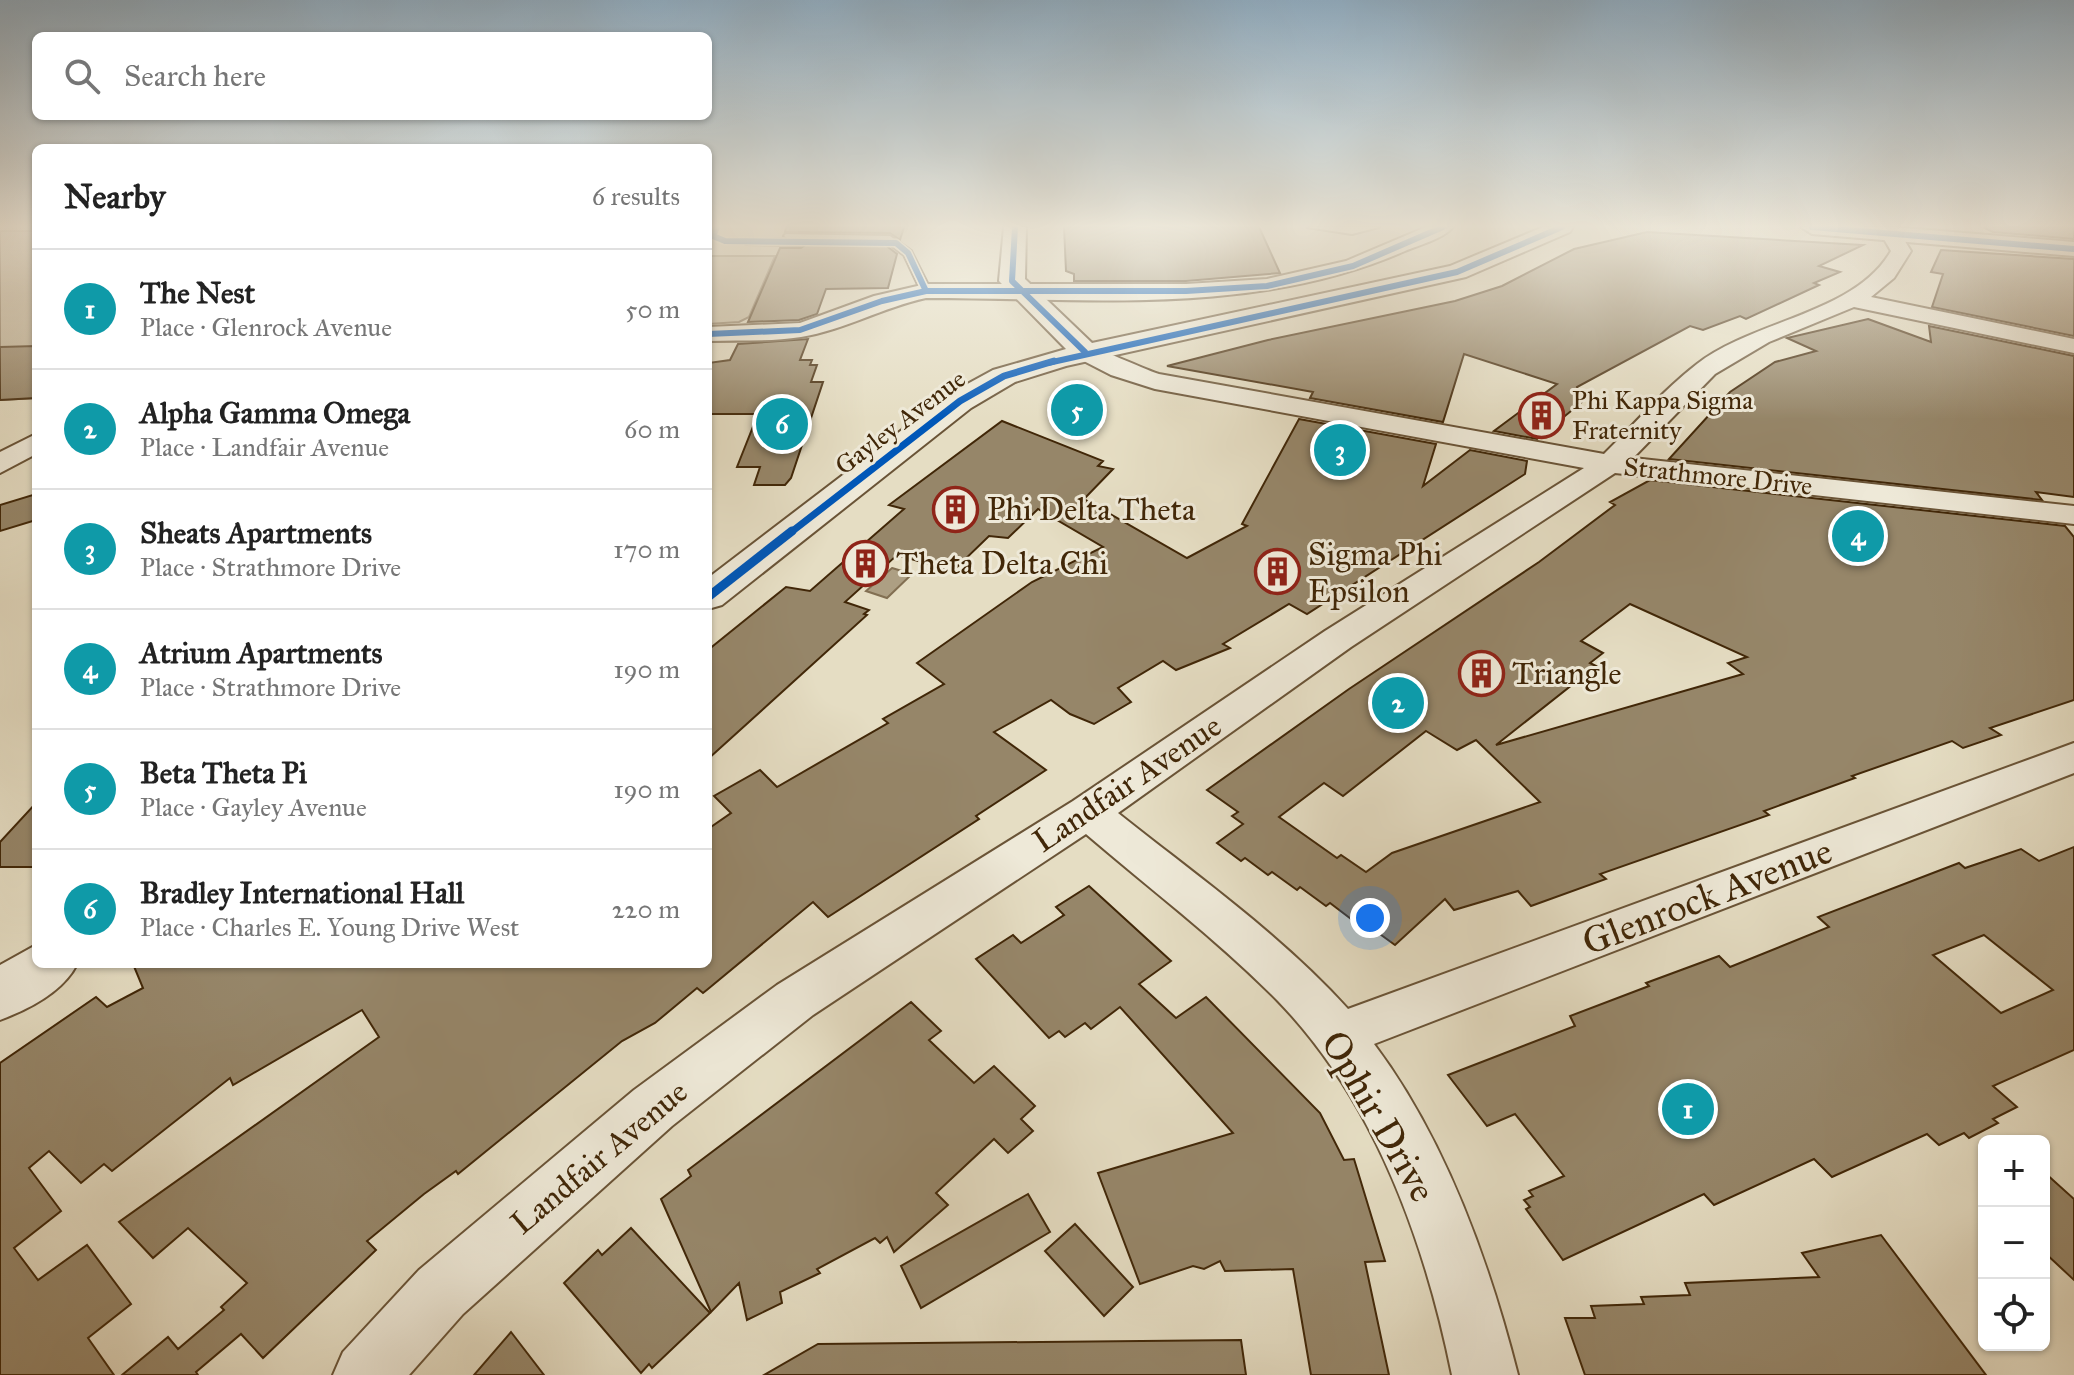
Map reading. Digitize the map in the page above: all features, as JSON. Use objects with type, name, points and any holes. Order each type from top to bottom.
[{"type":"street","points":[[712,334],[800,330],[822,325],[882,301],[925,291]]},
{"type":"street","points":[[1024,291],[1085,352]]},
{"type":"street","name":"Gayley Avenue","points":[[712,594],[960,401],[1004,376],[1085,352],[1368,291]]},
{"type":"street","name":"Landfair Avenue","points":[[366,1375],[441,1292],[653,1108],[795,1000],[1088,812],[1300,664],[1610,464],[1706,369],[1760,337],[1852,300],[1865,291]]},
{"type":"street","points":[[1852,300],[2074,346]]},
{"type":"street","name":"Strathmore Drive","points":[[1085,352],[1120,370],[1155,381],[1610,464],[2074,515]]},
{"type":"street","points":[[0,435],[32,434]]},
{"type":"street","points":[[0,464],[32,444]]},
{"type":"street","name":"Glenrock Avenue","points":[[1339,1035],[2074,757]]},
{"type":"street","name":"Ophir Drive","points":[[1088,812],[1297,988],[1339,1035],[1398,1134],[1450,1247],[1485,1375]]},
{"type":"street","points":[[0,995],[43,968]]},
{"type":"shaded area","points":[[0,291],[32,291],[32,398],[0,400]]},
{"type":"shaded area","points":[[712,291],[760,291],[749,317],[739,322],[712,324]]},
{"type":"shaded area","points":[[892,568],[912,574],[887,598],[866,591]]},
{"type":"building","points":[[761,291],[825,291],[817,314],[799,320],[748,322]]},
{"type":"building","points":[[1486,291],[1806,291],[1746,319],[1740,316],[1703,330],[1690,326],[1577,387],[1582,402],[1537,439],[1494,431],[1557,384],[1464,354],[1443,422],[1310,398],[1313,392],[1167,366],[1268,340],[1455,301]]},
{"type":"building","points":[[1937,291],[2074,291],[2074,336],[1932,307]]},
{"type":"building","points":[[1868,319],[1931,342],[1929,326],[2074,356],[2074,497],[2036,492],[2042,500],[1669,459],[1730,392],[1775,362],[1816,351],[1787,338]]},
{"type":"building","points":[[808,339],[800,360],[812,360],[810,365],[817,365],[811,382],[823,382],[791,478],[785,485],[754,485],[760,467],[737,467],[758,414],[712,414],[712,362],[730,360],[738,344]]},
{"type":"building","points":[[32,346],[32,398],[0,400],[0,347]]},
{"type":"building","points":[[1299,419],[1436,444],[1423,486],[1470,450],[1527,461],[1525,474],[1307,614],[1289,604],[1223,644],[1230,648],[1176,670],[1163,661],[1118,688],[1131,702],[1094,724],[1070,714],[1051,700],[994,732],[1046,770],[976,816],[979,819],[828,917],[813,902],[703,993],[697,988],[655,1023],[622,1041],[458,1174],[456,1171],[424,1194],[367,1241],[376,1250],[263,1358],[241,1334],[196,1372],[198,1375],[122,1375],[168,1337],[178,1349],[224,1310],[221,1307],[247,1283],[188,1228],[153,1258],[119,1222],[379,1037],[362,1010],[233,1085],[230,1078],[112,1171],[104,1164],[81,1183],[49,1151],[29,1168],[61,1211],[14,1248],[38,1280],[87,1245],[131,1304],[88,1338],[114,1375],[0,1375],[0,1063],[96,997],[107,1007],[143,988],[135,968],[712,968],[712,826],[731,813],[714,796],[760,770],[777,787],[888,723],[883,719],[944,684],[917,663],[1032,582],[1103,547],[1038,509],[1008,538],[989,536],[953,571],[897,555],[845,602],[869,610],[864,614],[867,615],[712,755],[712,647],[786,587],[810,591],[904,509],[889,505],[1002,421],[1103,461],[1098,466],[1113,469],[1084,499],[1187,558],[1247,526],[1242,524]]},
{"type":"building","points":[[1650,480],[2065,526],[2074,537],[2074,700],[1990,728],[2001,735],[1963,748],[1952,741],[1852,776],[1855,778],[1764,811],[1769,815],[1600,874],[1606,879],[1531,906],[1518,891],[1454,910],[1445,899],[1395,945],[1359,919],[1355,922],[1330,903],[1326,906],[1300,887],[1297,890],[1272,872],[1268,875],[1245,858],[1241,861],[1217,843],[1243,824],[1232,816],[1238,812],[1207,790],[1349,689],[1539,562],[1615,505],[1610,502]],"holes":[[[1630,604],[1747,657],[1728,663],[1743,674],[1496,745],[1596,666],[1590,663],[1603,653],[1581,641]],[[1426,731],[1457,750],[1476,740],[1540,802],[1392,853],[1366,872],[1341,855],[1337,858],[1279,817],[1324,783],[1343,796]]]},
{"type":"building","points":[[32,495],[32,521],[0,531],[0,505]]},
{"type":"building","points":[[32,807],[32,867],[0,867],[0,842]]},
{"type":"building","points":[[2074,847],[2074,1050],[1993,1086],[2017,1107],[1993,1119],[1998,1123],[1969,1138],[1964,1133],[1939,1145],[1927,1134],[1832,1177],[1814,1159],[1714,1205],[1704,1194],[1563,1260],[1526,1209],[1530,1207],[1524,1200],[1533,1196],[1529,1191],[1564,1176],[1515,1114],[1487,1126],[1448,1075],[1575,1026],[1570,1016],[1649,986],[1646,983],[1719,956],[1730,967],[1829,927],[1818,917],[1959,863],[1965,868],[2021,849],[2039,861]],"holes":[[[1984,935],[2053,990],[2001,1013],[1933,955]]]},
{"type":"building","points":[[1089,886],[1171,961],[1139,984],[1176,1018],[1206,997],[1320,1113],[1344,1160],[1354,1159],[1385,1261],[1365,1262],[1389,1375],[1311,1375],[1293,1269],[1225,1271],[1220,1261],[1204,1269],[1193,1266],[1140,1284],[1098,1173],[1233,1133],[1120,1007],[1091,1029],[1085,1023],[1065,1037],[1059,1031],[1049,1038],[976,959],[1013,935],[1021,943],[1064,915],[1056,907]]},
{"type":"building","points":[[911,1002],[941,1031],[929,1040],[974,1083],[994,1066],[1035,1106],[1021,1119],[1033,1131],[1008,1153],[994,1139],[936,1193],[948,1205],[894,1252],[887,1237],[880,1243],[875,1238],[817,1269],[820,1273],[780,1292],[782,1303],[747,1320],[739,1283],[711,1312],[661,1199],[691,1176],[688,1170]]},
{"type":"building","points":[[2050,1177],[2074,1199],[2074,1280],[2050,1258]]},
{"type":"building","points":[[1028,1194],[1050,1232],[921,1308],[901,1266]]},
{"type":"building","points":[[1075,1224],[1133,1287],[1104,1316],[1045,1251]]},
{"type":"building","points":[[631,1228],[710,1313],[652,1368],[649,1364],[641,1373],[564,1283],[598,1250],[602,1255]]},
{"type":"building","points":[[1881,1235],[1986,1375],[1585,1375],[1565,1318],[1595,1318],[1591,1306],[1644,1304],[1641,1297],[1690,1295],[1685,1283],[1819,1277],[1802,1253]]},
{"type":"building","points":[[511,1332],[544,1375],[474,1375]]},
{"type":"building","points":[[1241,1340],[1246,1375],[764,1375],[818,1344]]},
{"type":"cycle path","points":[[712,334],[800,330],[822,325],[882,301],[925,291]]},
{"type":"cycle path","points":[[1022,291],[1085,352]]},
{"type":"cycle path","points":[[712,594],[960,401],[1004,376],[1059,359],[1369,291]]},
{"type":"place","name":"Beta Theta Pi","points":[[1077,410]]},
{"type":"place","name":"Phi Kappa Sigma Fraternity","points":[[1541,415]]},
{"type":"place","name":"Bradley International Hall","points":[[782,424]]},
{"type":"place","name":"Sheats Apartments","points":[[1340,450]]},
{"type":"place","name":"Phi Delta Theta","points":[[956,509]]},
{"type":"place","name":"Atrium Apartments","points":[[1858,536]]},
{"type":"place","name":"Theta Delta Chi","points":[[865,563]]},
{"type":"place","name":"Sigma Phi Epsilon","points":[[1277,572]]},
{"type":"place","name":"Triangle","points":[[1481,673]]},
{"type":"place","name":"Alpha Gamma Omega","points":[[1398,703]]},
{"type":"place","name":"The Nest","points":[[1688,1109]]}]
